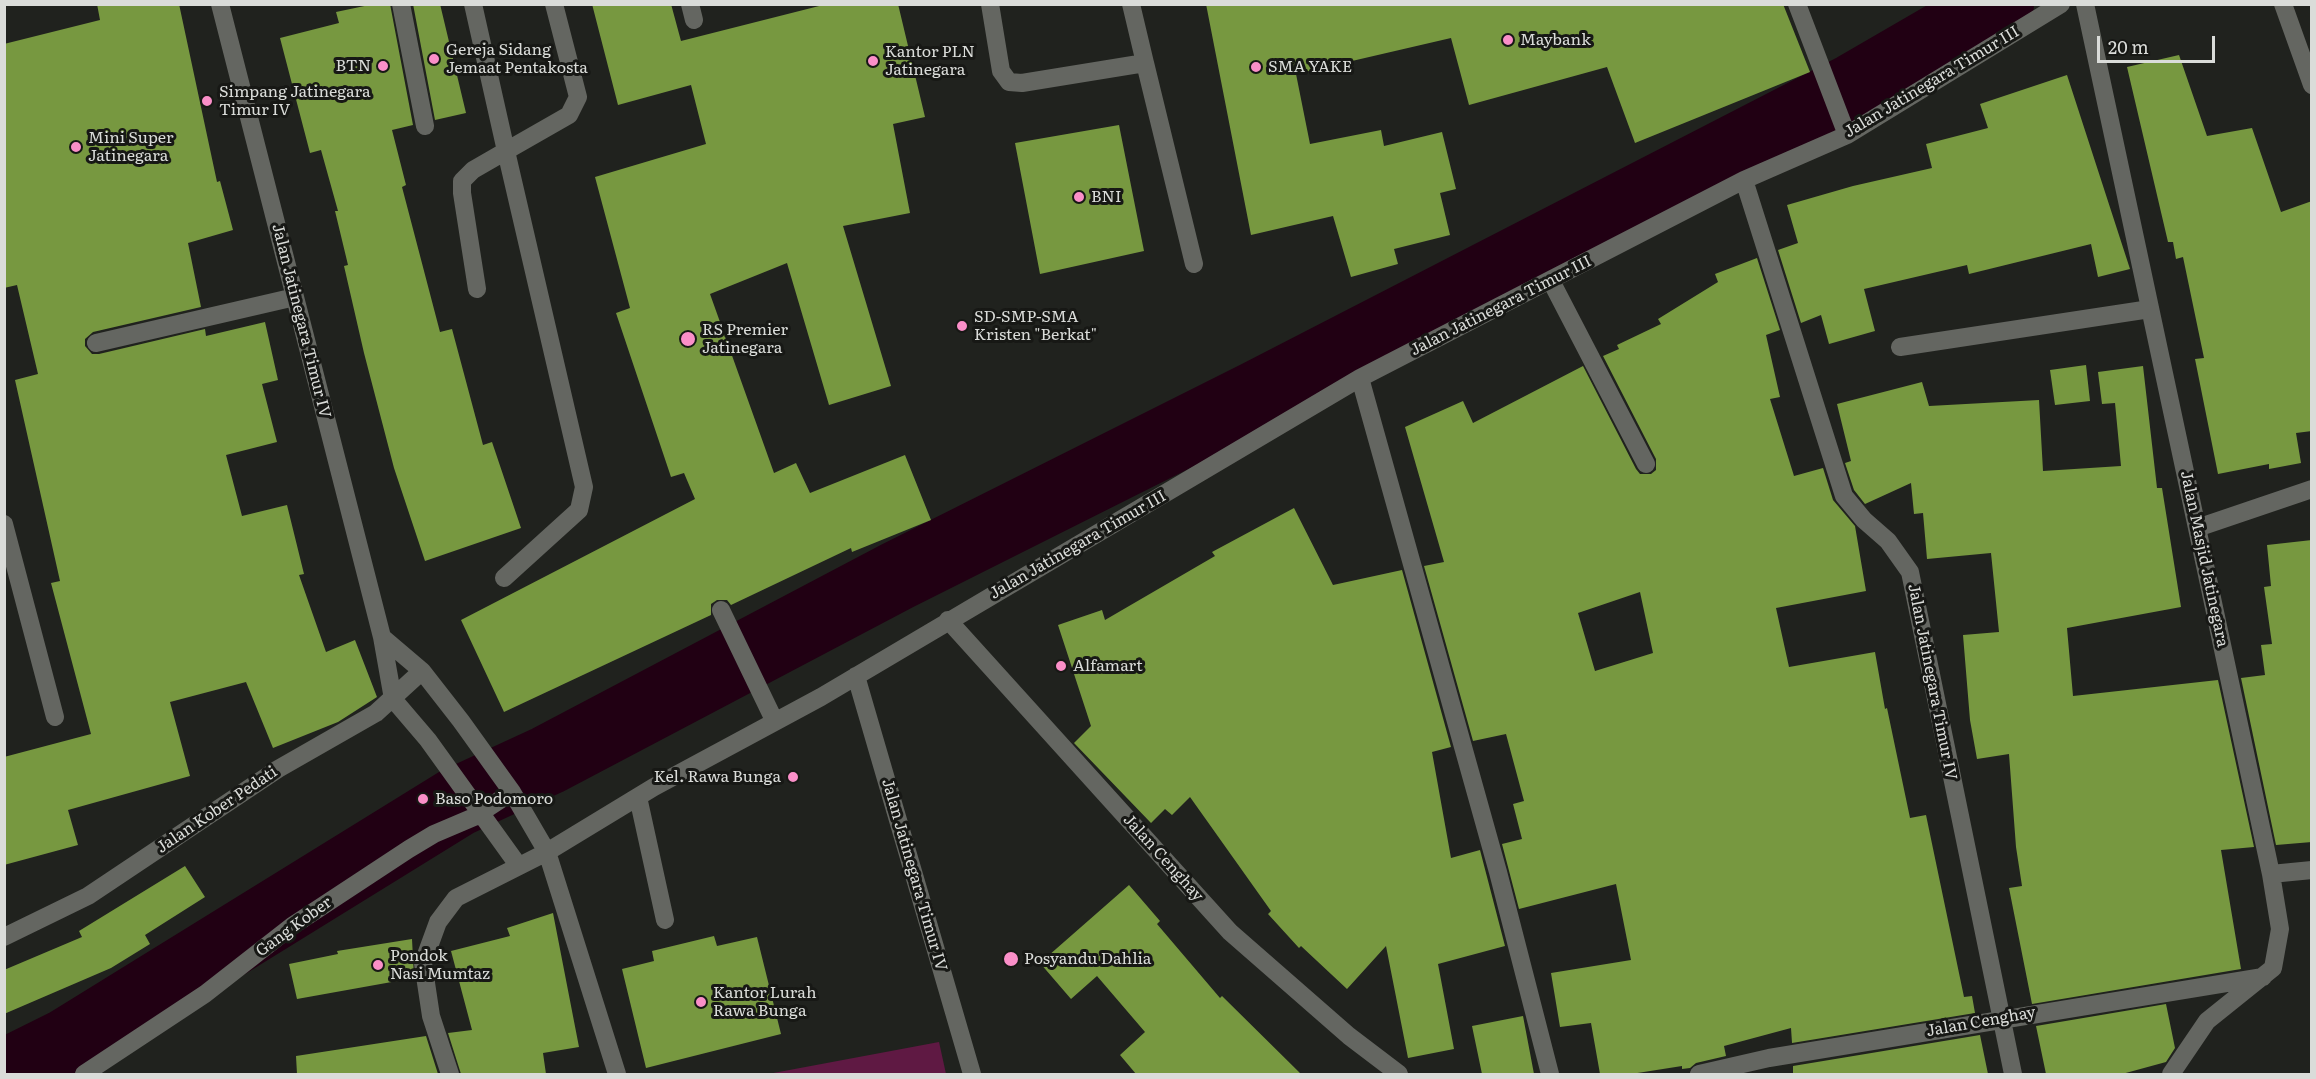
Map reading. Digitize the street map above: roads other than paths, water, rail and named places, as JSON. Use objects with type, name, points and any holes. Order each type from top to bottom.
[{"type":"street","name":"Jalan Jatinegara Timur IV","points":[[220,4],[382,637],[393,699]]},
{"type":"street","points":[[401,4],[425,126]]},
{"type":"street","points":[[473,4],[584,487],[579,510],[504,578]]},
{"type":"street","points":[[477,289],[462,181],[473,170],[569,115],[578,97],[554,4]]},
{"type":"street","points":[[990,4],[1001,71],[1009,82],[1022,83],[1145,63]]},
{"type":"street","points":[[1131,4],[1194,264]]},
{"type":"street","points":[[1797,4],[1845,130]]},
{"type":"street","name":"Jalan Jatinegara Timur III","points":[[948,620],[1046,566],[1360,378],[1845,130],[2061,4]]},
{"type":"street","name":"Jalan Masjid Jatinegara","points":[[2085,4],[2271,874],[2280,930],[2273,968],[2265,977],[2207,1021],[2171,1074]]},
{"type":"street","points":[[2283,4],[2312,85]]},
{"type":"street","name":"Jalan Jatinegara Timur IV","points":[[1744,180],[1844,496],[1864,520],[1888,541],[1910,572],[2013,1074]]},
{"type":"street","points":[[1551,281],[1646,464]]},
{"type":"street","points":[[96,343],[295,297]]},
{"type":"street","points":[[1900,346],[2150,309]]},
{"type":"street","points":[[1360,378],[1498,872],[1550,1074]]},
{"type":"street","points":[[2197,528],[2312,489]]},
{"type":"street","points":[[4,524],[55,717]]},
{"type":"street","points":[[721,610],[775,722]]},
{"type":"street","points":[[450,1074],[431,1016],[423,963],[438,922],[456,898],[547,852],[638,797],[856,676],[948,620]]},
{"type":"street","name":"Jalan Cenghay","points":[[948,620],[1230,932],[1349,1036],[1399,1074]]},
{"type":"street","points":[[382,637],[422,671],[461,721],[508,787],[547,852],[617,1074]]},
{"type":"street","name":"Jalan Kober Pedati","points":[[4,937],[88,896],[278,769],[376,713],[422,671]]},
{"type":"street","name":"Jalan Jatinegara Timur IV","points":[[856,676],[972,1074]]},
{"type":"street","points":[[393,699],[428,740],[518,865]]},
{"type":"street","name":"Gang Kober","points":[[84,1074],[205,994],[302,920],[508,787]]},
{"type":"street","points":[[638,797],[665,920]]},
{"type":"street","points":[[2271,874],[2312,870]]},
{"type":"street","name":"Jalan Cenghay","points":[[1699,1074],[1770,1066],[2003,1018],[2265,977]]},
{"type":"waterway","points":[[5,1074],[67,1043],[457,802],[548,760],[897,576],[1256,396],[1854,88],[1999,4]]},
{"type":"place","name":"Maybank","points":[[1508,40]]},
{"type":"place","name":"Gereja Sidang Jemaat Pentakosta","points":[[434,59]]},
{"type":"place","name":"Kantor PLN Jatinegara","points":[[873,61]]},
{"type":"place","name":"BTN","points":[[383,66]]},
{"type":"place","name":"SMA YAKE","points":[[1256,67]]},
{"type":"place","name":"Simpang Jatinegara Timur IV","points":[[207,101]]},
{"type":"place","name":"Mini Super Jatinegara","points":[[76,147]]},
{"type":"place","name":"BNI","points":[[1079,197]]},
{"type":"place","name":"SD-SMP-SMA Kristen \"Berkat\"","points":[[962,326]]},
{"type":"place","name":"RS Premier Jatinegara","points":[[688,339]]},
{"type":"place","name":"Alfamart","points":[[1061,666]]},
{"type":"place","name":"Kel. Rawa Bunga","points":[[793,777]]},
{"type":"place","name":"Baso Podomoro","points":[[423,799]]},
{"type":"place","name":"Posyandu Dahlia","points":[[1011,959]]},
{"type":"place","name":"Pondok Nasi Mumtaz","points":[[378,965]]},
{"type":"place","name":"Kantor Lurah Rawa Bunga","points":[[701,1002]]}]
